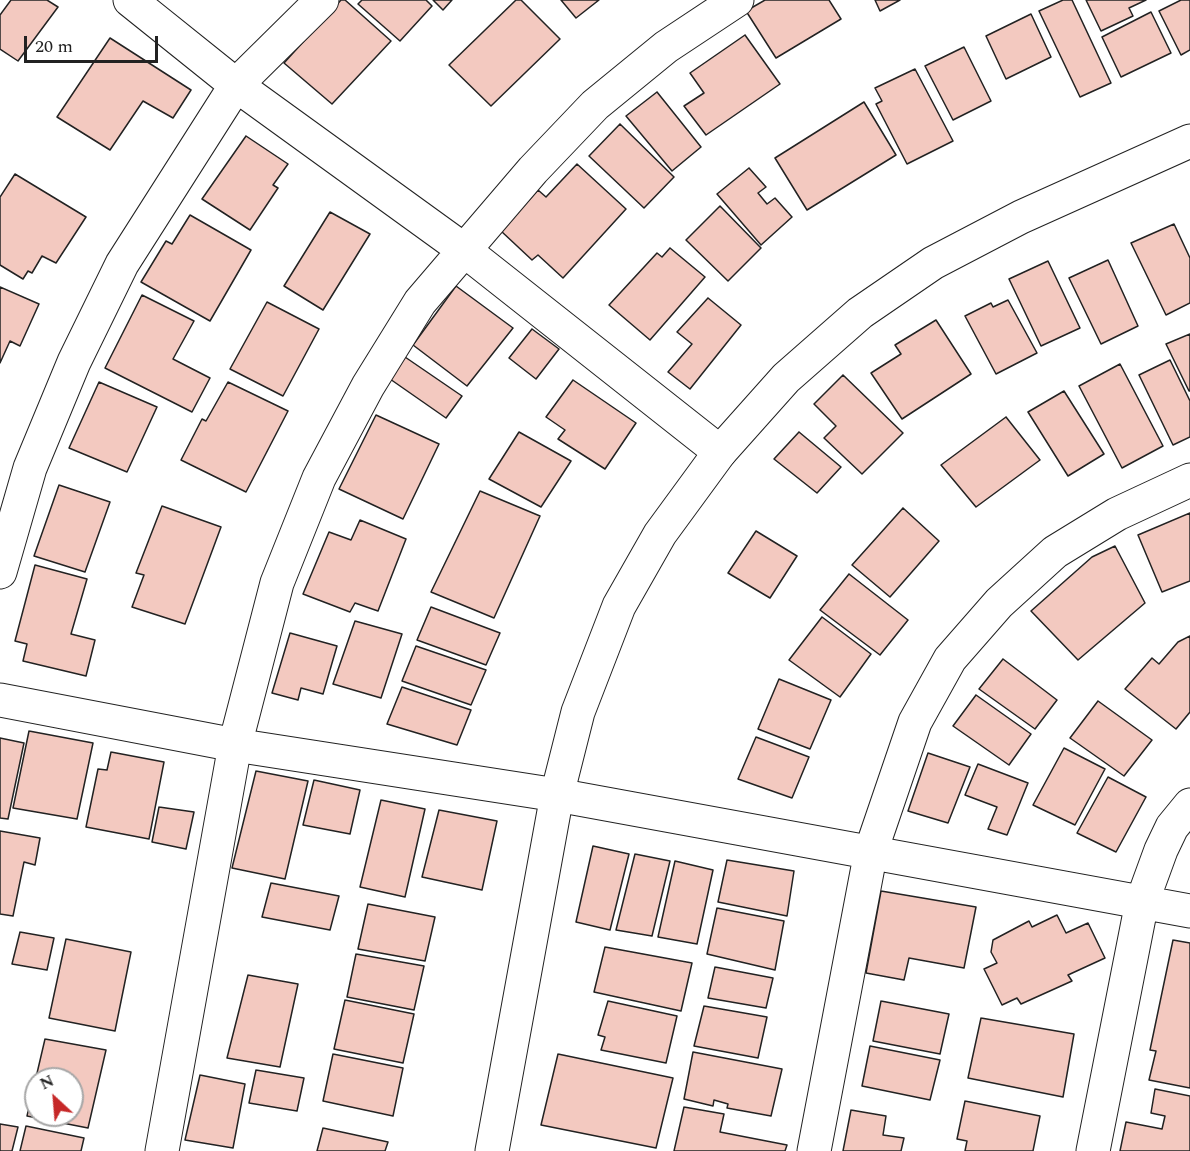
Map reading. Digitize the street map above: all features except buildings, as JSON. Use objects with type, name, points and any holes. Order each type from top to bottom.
[{"type":"street","points":[[130,0],[236,85],[464,250],[720,452]]},
{"type":"street","points":[[0,572],[30,468],[74,362],[122,264],[236,85],[322,0]]},
{"type":"street","points":[[162,1151],[235,745],[277,583],[319,478],[368,386],[420,302],[464,250],[595,105],[666,47],[737,0]]},
{"type":"street","points":[[492,1151],[557,795],[578,712],[619,606],[660,534],[720,452],[786,378],[860,314],[933,263],[1022,217],[1190,141]]},
{"type":"street","points":[[814,1151],[871,851],[915,722],[950,659],[999,603],[1055,552],[1117,514],[1190,480]]},
{"type":"street","points":[[0,700],[235,745],[557,795],[1190,911]]},
{"type":"street","points":[[1093,1151],[1142,902],[1172,827],[1190,805]]}]
